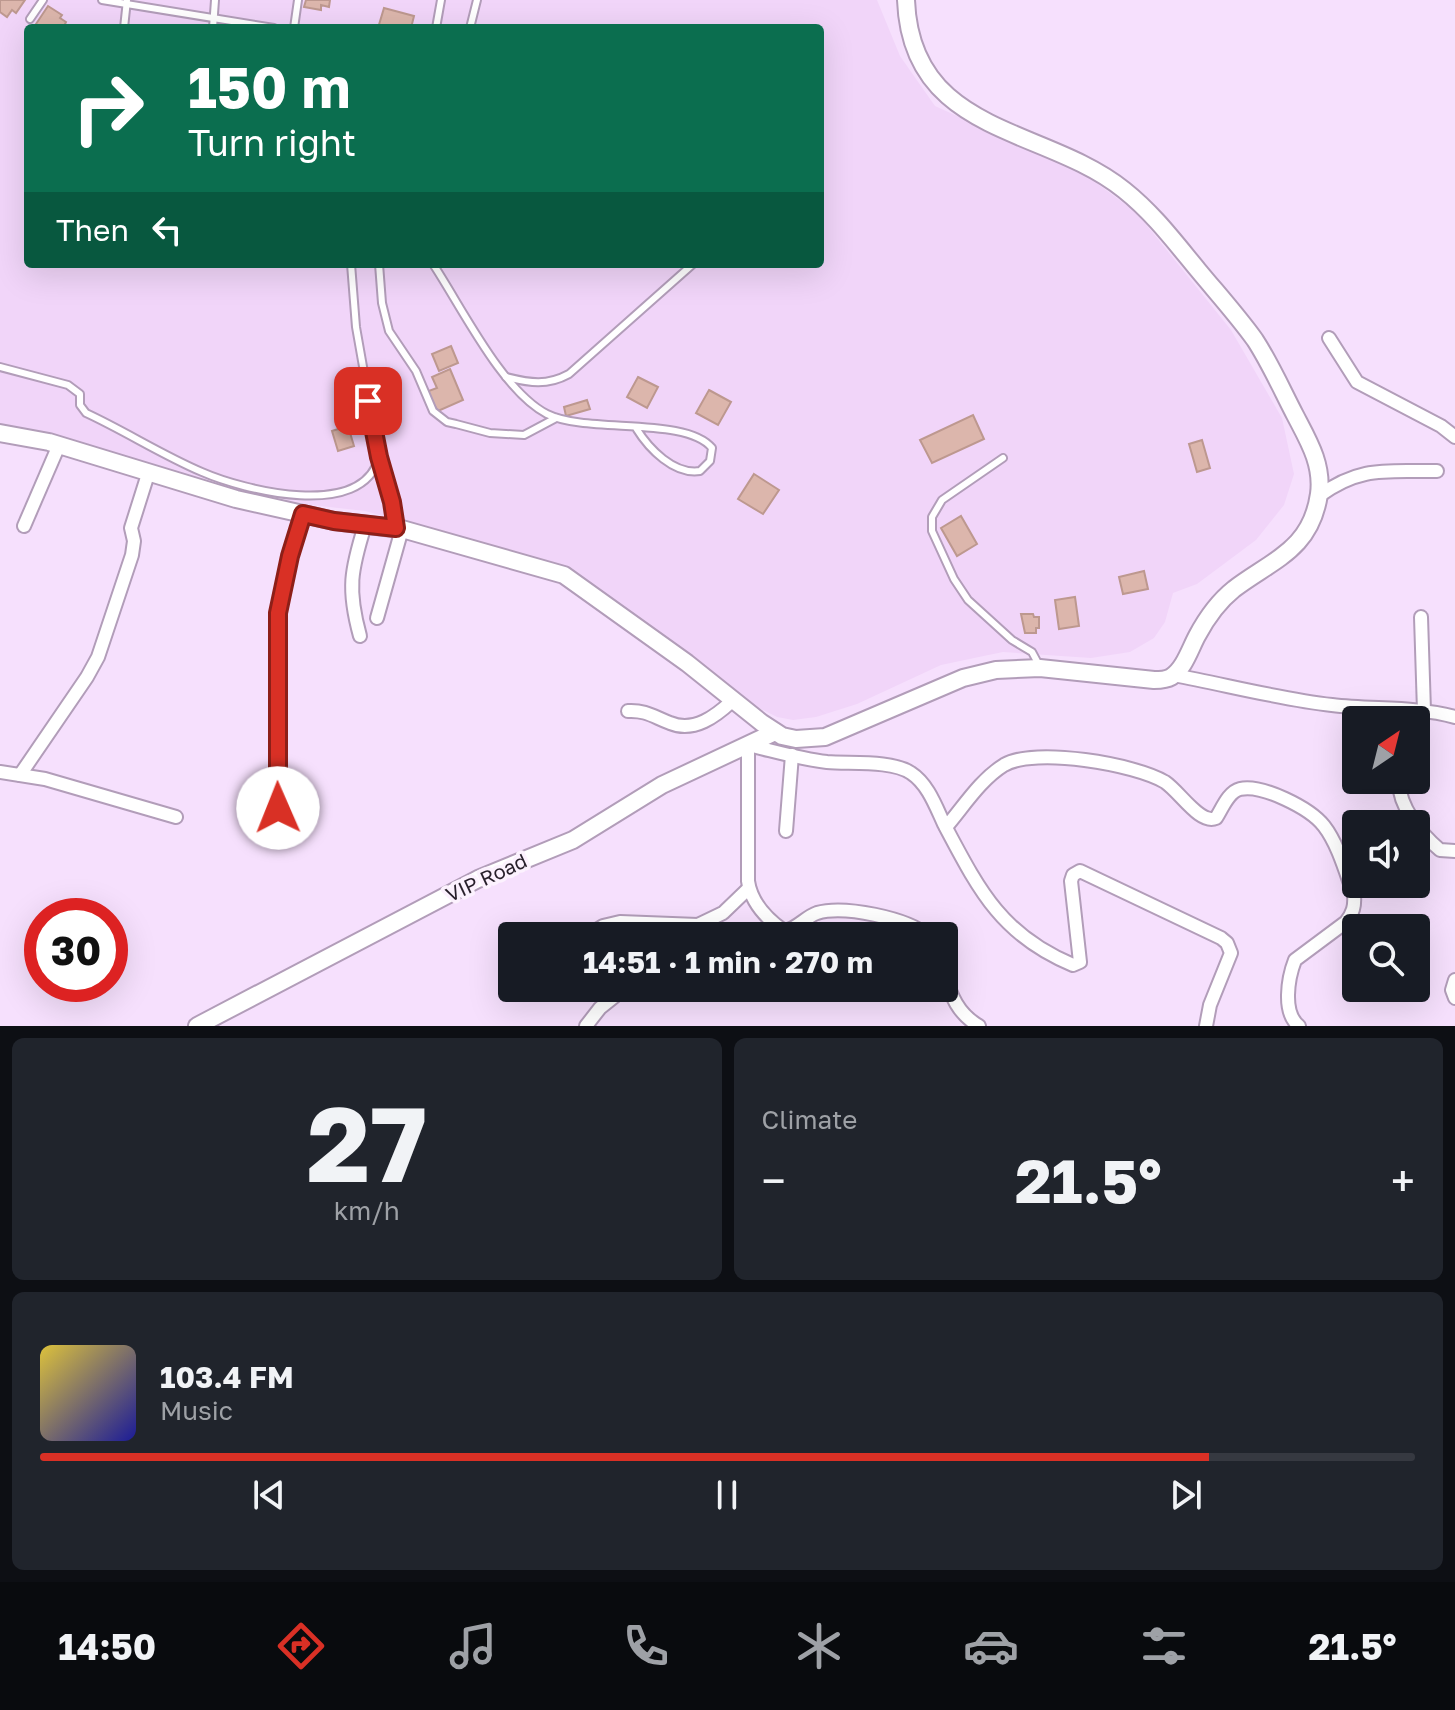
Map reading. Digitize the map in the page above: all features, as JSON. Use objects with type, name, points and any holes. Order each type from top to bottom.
[{"type":"street","points":[[0,433],[59,445],[148,474],[303,514],[399,528],[564,575],[592,592],[775,732],[796,739],[825,737],[963,678],[996,670],[1040,668],[1167,679],[1174,675],[1221,601],[1289,553],[1310,522],[1319,496],[1320,476],[1315,455],[1256,342],[1159,221],[1124,189],[1098,172],[972,116],[930,77],[914,41],[907,18],[906,0]]},
{"type":"street","points":[[1329,338],[1357,382],[1441,426],[1455,437]]},
{"type":"street","points":[[24,526],[59,445]]},
{"type":"street","points":[[1319,496],[1333,485],[1357,474],[1437,471]]},
{"type":"street","points":[[20,775],[98,657],[132,555],[134,541],[131,528],[148,474]]},
{"type":"street","points":[[278,808],[278,613],[303,514]]},
{"type":"street","points":[[360,636],[350,593],[352,572],[365,525]]},
{"type":"street","points":[[377,618],[399,528]]},
{"type":"street","points":[[1421,617],[1424,706]]},
{"type":"street","points":[[1174,675],[1342,707]]},
{"type":"street","points":[[628,711],[643,711],[678,726],[689,725],[711,719],[732,701]]},
{"type":"street","points":[[1430,712],[1455,717]]},
{"type":"street","name":"VIP Road","points":[[197,1026],[478,879],[573,840],[662,785],[775,732]]},
{"type":"street","points":[[772,922],[766,917],[749,888],[748,745],[824,761],[899,768],[911,773],[923,784],[997,913],[1025,940],[1050,955],[1073,965],[1080,962],[1071,881],[1073,875],[1080,871],[1227,943],[1231,953],[1205,1026]]},
{"type":"street","points":[[786,831],[792,755]]},
{"type":"street","points":[[946,827],[989,776],[1008,763],[1033,758],[1089,761],[1152,776],[1175,790],[1207,820],[1216,818],[1231,795],[1240,789],[1256,790],[1288,801],[1319,820],[1328,832],[1355,902],[1346,922],[1295,960],[1288,1010],[1293,1022],[1299,1026]]},
{"type":"street","points":[[0,772],[45,779],[176,817]]},
{"type":"street","points":[[1401,794],[1402,803],[1430,841],[1440,850],[1455,851]]},
{"type":"street","points":[[704,922],[723,913],[749,888]]},
{"type":"street","points":[[802,922],[814,914],[841,911],[902,922]]},
{"type":"street","points":[[1455,980],[1452,990],[1455,998]]},
{"type":"street","points":[[586,1026],[608,1002]]},
{"type":"street","points":[[955,1002],[961,1012],[979,1026]]},
{"type":"lane","points":[[30,19],[43,0]]},
{"type":"lane","points":[[102,0],[250,24]]},
{"type":"lane","points":[[213,24],[215,0]]},
{"type":"lane","points":[[295,24],[298,0]]},
{"type":"lane","points":[[437,24],[441,0]]},
{"type":"lane","points":[[471,24],[477,0]]},
{"type":"lane","points":[[124,24],[127,3]]},
{"type":"lane","points":[[351,268],[356,327],[379,457],[399,528]]},
{"type":"lane","points":[[379,268],[385,321],[416,371],[433,411],[447,422],[512,435],[533,432],[557,418]]},
{"type":"lane","points":[[436,268],[506,377],[534,405],[557,418],[682,432],[701,438],[712,448],[710,461],[700,471],[682,470],[651,448],[636,428]]},
{"type":"lane","points":[[506,377],[544,383],[569,374],[688,268]]},
{"type":"lane","points":[[0,367],[68,385],[80,394],[80,405],[86,413],[189,466],[234,483],[294,495],[333,494],[364,480],[377,468],[379,457]]},
{"type":"lane","points":[[1003,458],[942,500],[932,517],[932,531],[954,579],[968,600],[1012,640],[1032,652],[1040,668]]},
{"type":"shaded area","points":[[0,0],[877,0],[900,56],[935,106],[1083,173],[1137,213],[1231,330],[1282,418],[1294,474],[1284,505],[1256,540],[1197,584],[1173,593],[1165,622],[1154,638],[1130,652],[1091,658],[1003,652],[941,665],[857,704],[816,717],[793,720],[777,717],[751,704],[567,567],[365,511],[276,501],[181,478],[26,429],[0,424]]},
{"type":"building","points":[[0,0],[25,0],[16,13],[12,10],[7,17],[0,12]]},
{"type":"building","points":[[306,0],[330,0],[329,7],[321,5],[321,10],[304,7]]},
{"type":"building","points":[[48,6],[62,15],[60,18],[66,22],[65,24],[36,24]]},
{"type":"building","points":[[384,8],[414,16],[412,24],[379,24]]},
{"type":"building","points":[[451,346],[458,363],[439,371],[432,354]]},
{"type":"building","points":[[450,369],[463,400],[438,411],[426,392],[437,388],[432,377]]},
{"type":"building","points":[[638,377],[658,387],[647,408],[627,397]]},
{"type":"building","points":[[709,390],[731,402],[718,425],[696,413]]},
{"type":"building","points":[[360,400],[363,417],[348,419],[345,402]]},
{"type":"building","points":[[587,400],[590,409],[566,416],[564,407]]},
{"type":"building","points":[[973,415],[984,439],[932,463],[920,440]]},
{"type":"building","points":[[348,426],[354,446],[338,451],[332,431]]},
{"type":"building","points":[[1202,440],[1210,468],[1197,472],[1189,444]]},
{"type":"building","points":[[754,474],[779,490],[763,514],[738,499]]},
{"type":"building","points":[[961,516],[977,544],[957,556],[941,528]]},
{"type":"building","points":[[1144,571],[1148,589],[1123,594],[1119,577]]},
{"type":"building","points":[[1075,597],[1079,626],[1059,629],[1055,600]]},
{"type":"building","points":[[1021,614],[1039,617],[1036,633],[1025,633]]},
{"type":"route","points":[[278,808],[278,613],[282,586],[303,514],[396,528],[368,401]]}]
